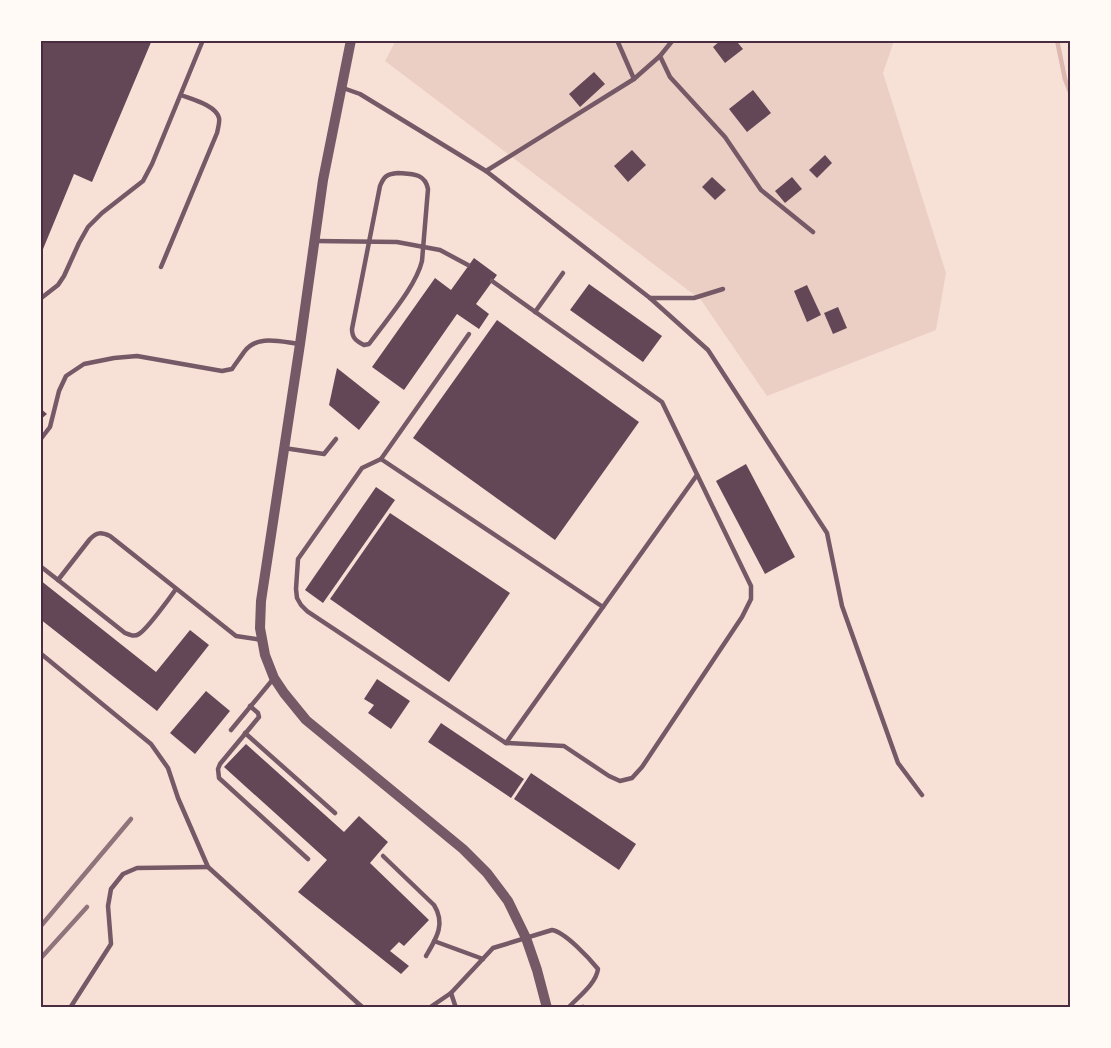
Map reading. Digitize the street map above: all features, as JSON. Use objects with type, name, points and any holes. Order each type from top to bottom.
[{"type":"street","points":[[351,40],[323,180],[261,601],[260,628],[265,655],[274,678],[306,720],[463,849],[487,873],[508,901],[526,938],[547,1008]]},
{"type":"lane","points":[[40,299],[58,285],[64,276],[78,243],[88,227],[143,181],[203,40]]},
{"type":"lane","points":[[617,40],[634,79]]},
{"type":"lane","points":[[486,171],[634,79],[660,57],[673,40]]},
{"type":"lane","points":[[660,57],[670,77],[725,136],[761,190],[813,232]]},
{"type":"lane","points":[[341,87],[360,94],[486,171],[650,298],[708,350],[827,533],[842,606],[898,763],[922,795]]},
{"type":"lane","points":[[161,267],[217,133],[219,120],[216,111],[207,105],[181,95]]},
{"type":"lane","points":[[388,174],[416,174],[427,182],[429,189],[423,246],[420,270],[414,281],[369,344],[360,343],[352,335],[352,329],[383,179],[388,174]]},
{"type":"lane","points":[[314,241],[397,242],[423,246],[440,250],[468,266]]},
{"type":"lane","points":[[535,312],[563,273]]},
{"type":"lane","points":[[469,334],[381,459],[362,468],[298,559],[297,598],[307,610],[506,743],[564,747],[609,776],[620,781],[632,778],[642,767],[742,617],[751,599],[751,586],[662,402],[492,281]]},
{"type":"lane","points":[[650,298],[694,298],[723,289]]},
{"type":"lane","points":[[40,440],[50,427],[58,391],[66,376],[84,364],[137,356],[222,371],[232,369],[244,351],[252,344],[265,340],[300,344]]},
{"type":"lane","points":[[285,448],[324,454],[336,439]]},
{"type":"lane","points":[[381,459],[603,607]]},
{"type":"lane","points":[[506,743],[697,475]]},
{"type":"lane","points":[[58,580],[90,539],[95,534],[102,533],[110,536],[236,636],[262,640]]},
{"type":"lane","points":[[40,566],[131,636],[138,635],[145,628],[176,589]]},
{"type":"lane","points":[[40,653],[151,744],[168,768],[178,798],[208,867],[363,1007]]},
{"type":"lane","points":[[231,730],[274,678]]},
{"type":"lane","points":[[250,706],[259,716],[220,764],[219,778],[308,859]]},
{"type":"lane","points":[[245,733],[335,813]]},
{"type":"lane","points":[[383,856],[437,910],[440,924],[426,956]]},
{"type":"lane","points":[[69,1008],[111,944],[108,906],[111,889],[123,873],[137,868],[208,867]]},
{"type":"lane","points":[[429,1008],[451,993],[494,948],[552,930],[558,931],[598,969],[592,982],[568,1008]]},
{"type":"lane","points":[[434,941],[483,959]]},
{"type":"lane","points":[[451,993],[456,1008]]},
{"type":"lane","points":[[349,1008],[363,1007]]},
{"type":"shaded area","points":[[396,40],[894,41],[883,73],[946,273],[936,330],[767,396],[701,300],[385,61]]},
{"type":"building","points":[[40,40],[152,40],[92,182],[74,174],[41,254]]},
{"type":"building","points":[[721,40],[740,40],[738,43],[743,49],[725,63],[713,47]]},
{"type":"building","points":[[594,72],[605,84],[580,107],[569,94]]},
{"type":"building","points":[[753,90],[771,113],[747,132],[729,109]]},
{"type":"building","points":[[632,150],[646,165],[628,182],[614,166]]},
{"type":"building","points":[[825,155],[832,163],[817,178],[809,170]]},
{"type":"building","points":[[712,177],[726,190],[715,200],[702,187]]},
{"type":"building","points":[[792,177],[802,189],[785,203],[775,191]]},
{"type":"building","points":[[474,258],[497,275],[476,304],[489,314],[479,329],[457,314],[404,390],[372,367],[435,278],[451,290]]},
{"type":"building","points":[[589,284],[662,336],[643,362],[570,310]]},
{"type":"building","points":[[807,285],[821,315],[807,322],[794,291]]},
{"type":"building","points":[[838,307],[847,328],[833,334],[824,313]]},
{"type":"building","points":[[497,320],[639,422],[555,540],[413,438]]},
{"type":"building","points":[[337,368],[380,402],[359,430],[329,405]]},
{"type":"building","points":[[40,408],[47,414],[40,420]]},
{"type":"building","points":[[746,464],[795,557],[765,574],[716,481]]},
{"type":"building","points":[[376,487],[395,500],[323,603],[305,590]]},
{"type":"building","points":[[390,513],[510,593],[449,682],[330,599]]},
{"type":"building","points":[[40,580],[156,672],[190,630],[209,645],[157,711],[40,619]]},
{"type":"building","points":[[377,679],[410,701],[391,729],[368,713],[374,705],[364,699]]},
{"type":"building","points":[[206,691],[230,711],[195,754],[170,733]]},
{"type":"building","points":[[441,723],[524,779],[511,798],[428,742]]},
{"type":"building","points":[[246,744],[344,832],[359,816],[388,842],[370,863],[429,920],[404,946],[399,942],[390,951],[409,966],[401,974],[298,892],[327,860],[224,767]]},
{"type":"building","points":[[531,773],[636,844],[619,870],[514,799]]},
{"type":"waterway","points":[[1057,40],[1070,92]]},
{"type":"railway","points":[[40,927],[131,819]]},
{"type":"railway","points":[[40,959],[87,907]]}]
